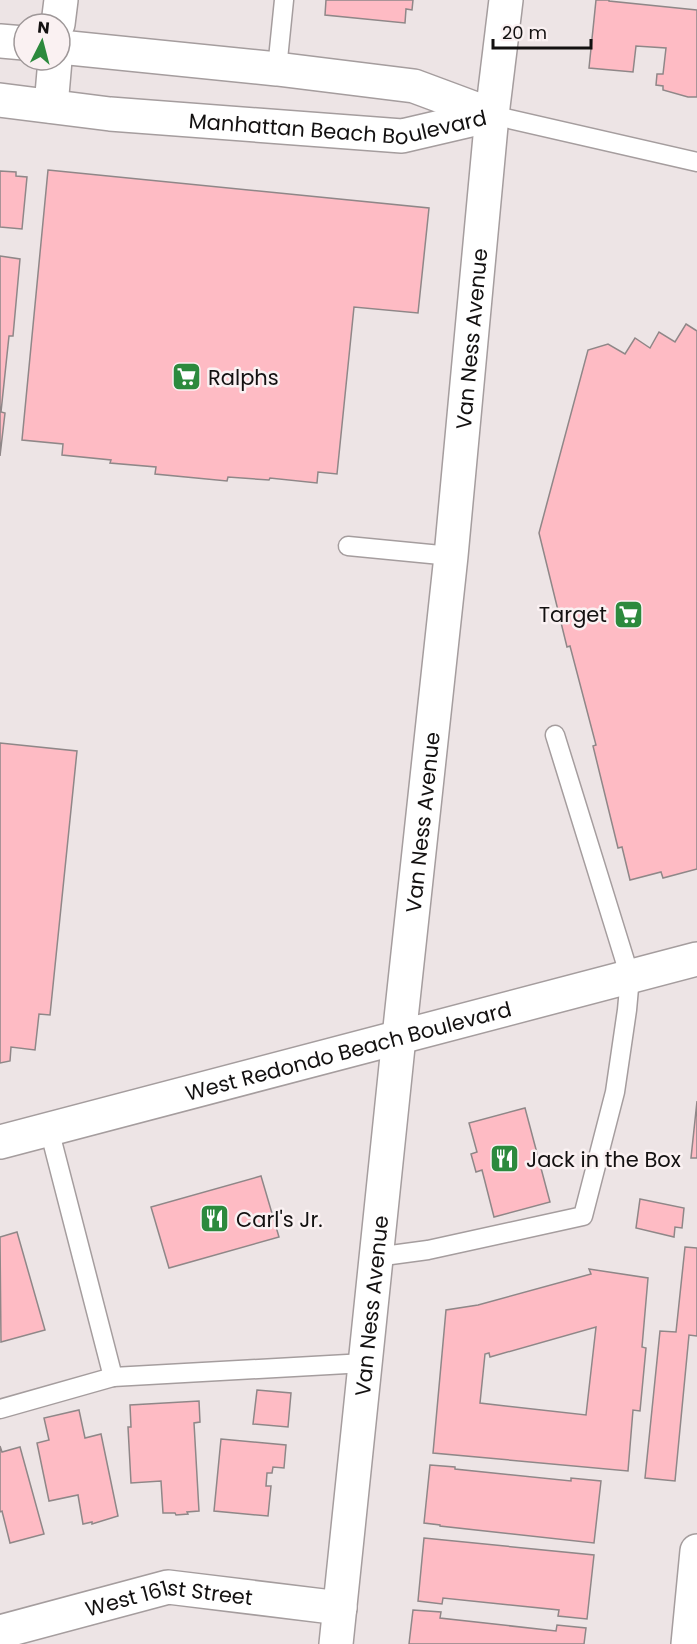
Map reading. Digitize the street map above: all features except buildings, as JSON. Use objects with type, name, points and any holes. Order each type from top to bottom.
[{"type":"main road","name":"Van Ness Avenue","points":[[336,1644],[451,556],[492,115],[507,0]]},
{"type":"main road","name":"Manhattan Beach Boulevard","points":[[72,48],[277,69],[414,86],[492,115]]},
{"type":"main road","points":[[51,106],[54,72]]},
{"type":"main road","name":"Manhattan Beach Boulevard","points":[[0,100],[110,114],[402,136],[492,115]]},
{"type":"main road","name":"West Redondo Beach Boulevard","points":[[0,1142],[697,959]]},
{"type":"main road","points":[[688,1644],[697,1551]]},
{"type":"main road","name":"West 161st Street","points":[[0,1632],[168,1587],[340,1608]]},
{"type":"lane","points":[[277,69],[284,0]]},
{"type":"lane","points":[[492,115],[697,162]]},
{"type":"lane","points":[[348,546],[451,556]]},
{"type":"lane","points":[[376,1257],[428,1250],[583,1216],[615,1092],[630,977],[555,735]]},
{"type":"lane","points":[[49,1128],[113,1377]]},
{"type":"lane","points":[[0,1409],[113,1377],[365,1363]]},
{"type":"place","name":"Ralphs","points":[[187,377]]},
{"type":"place","name":"Target","points":[[628,614]]},
{"type":"place","name":"Jack in the Box","points":[[505,1159]]},
{"type":"place","name":"Carl's Jr.","points":[[215,1219]]}]
